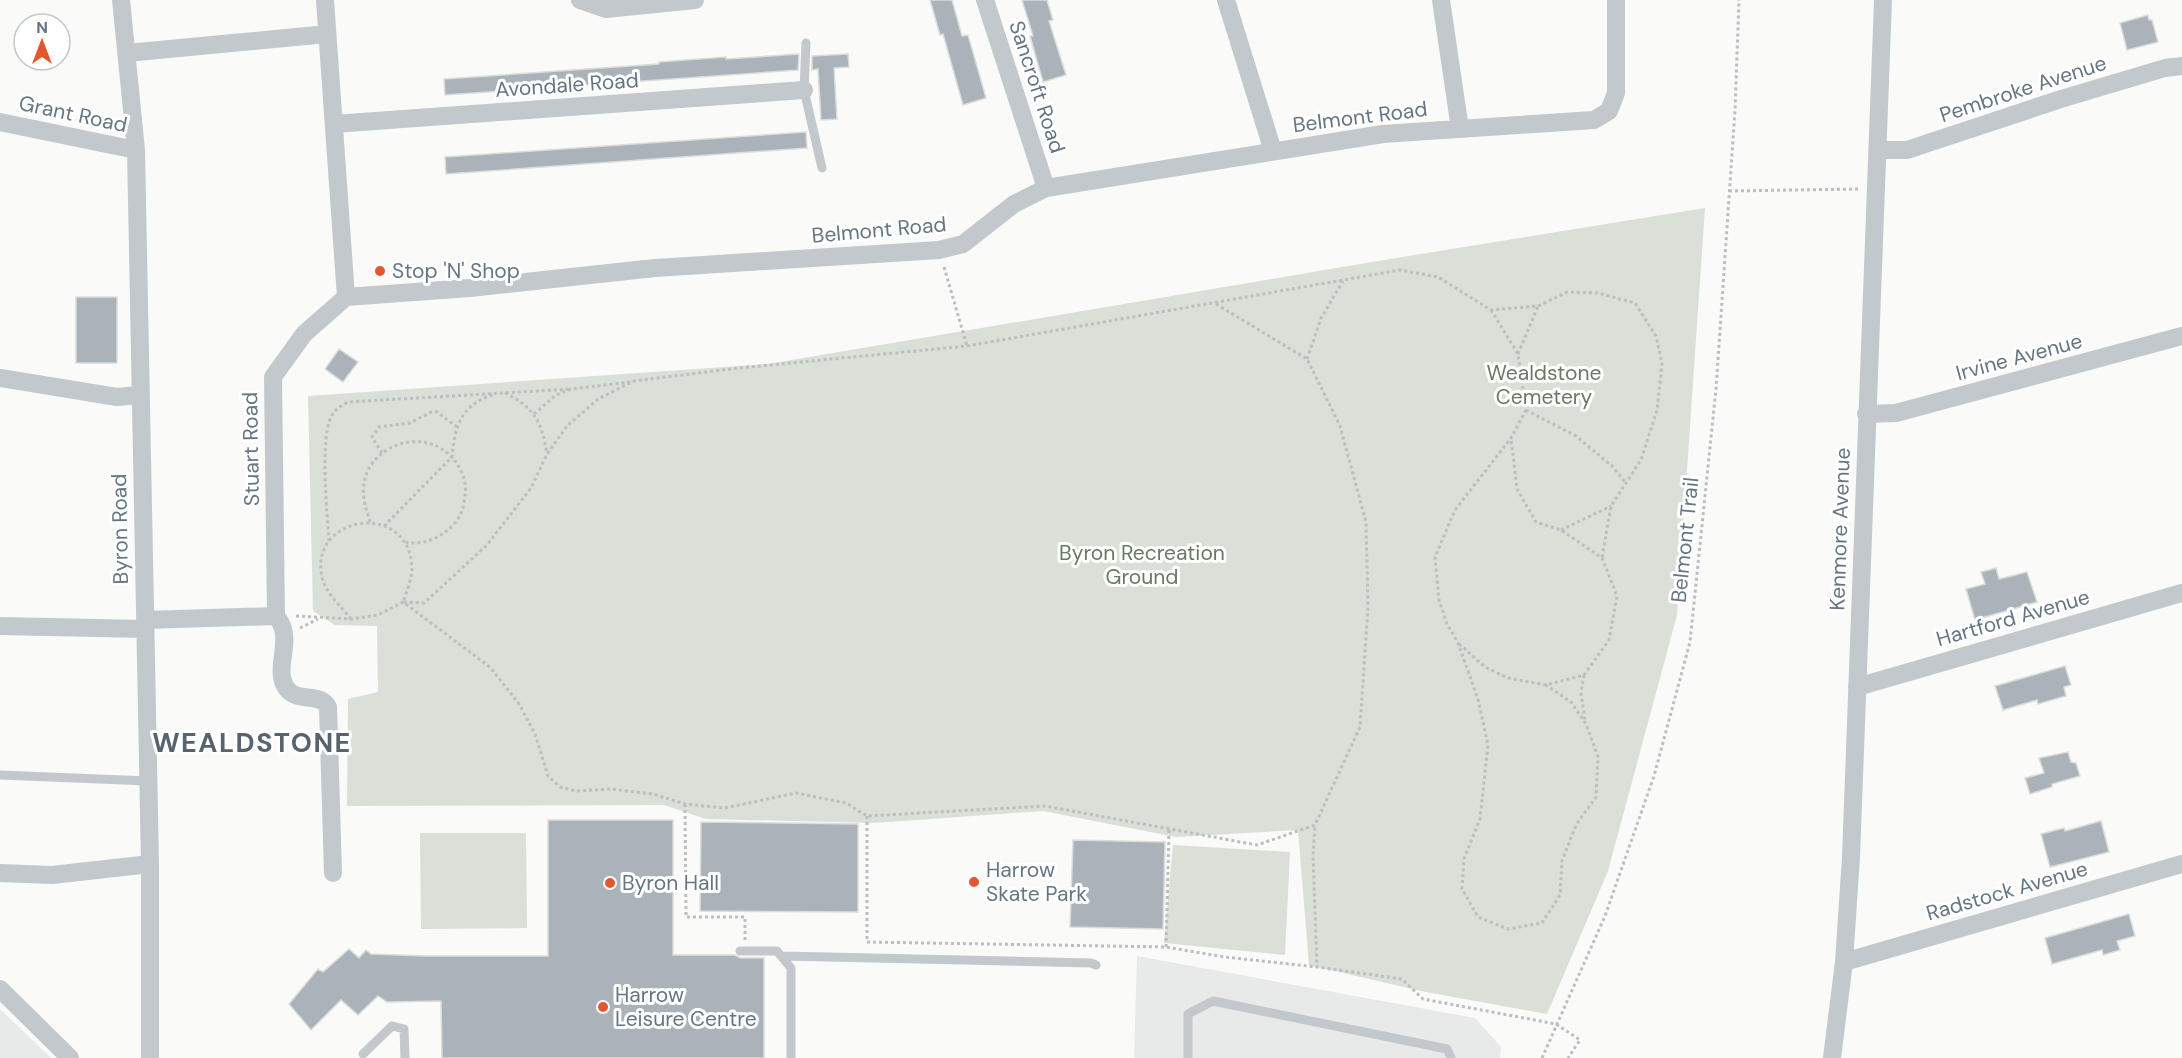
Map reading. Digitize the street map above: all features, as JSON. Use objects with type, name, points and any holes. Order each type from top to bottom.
[{"type":"street","name":"Byron Road","points":[[121,0],[136,150],[150,864],[150,1058]]},
{"type":"street","points":[[325,0],[346,297]]},
{"type":"street","points":[[580,0],[606,9],[695,0]]},
{"type":"street","name":"Sancroft Road","points":[[985,0],[1046,188]]},
{"type":"street","points":[[1226,0],[1273,151]]},
{"type":"street","points":[[1441,0],[1460,129]]},
{"type":"street","name":"Belmont Road","points":[[346,297],[470,288],[655,268],[939,250],[963,244],[1014,204],[1046,188],[1383,134],[1594,120],[1609,111],[1616,93],[1616,0]]},
{"type":"street","name":"Kenmore Avenue","points":[[1832,1058],[1844,962],[1851,857],[1883,0]]},
{"type":"street","points":[[127,53],[327,34]]},
{"type":"street","name":"Pembroke Avenue","points":[[1878,150],[1907,150],[2061,99],[2165,68],[2182,66]]},
{"type":"street","name":"Avondale Road","points":[[334,124],[804,90]]},
{"type":"street","name":"Grant Road","points":[[0,122],[136,150]]},
{"type":"street","name":"Stuart Road","points":[[333,873],[328,708],[325,702],[319,699],[302,698],[287,690],[282,677],[284,629],[276,616],[273,377],[304,334],[346,297]]},
{"type":"street","name":"Irvine Avenue","points":[[1866,414],[1896,413],[2182,336]]},
{"type":"street","points":[[0,378],[117,397],[140,395]]},
{"type":"street","name":"Hartford Avenue","points":[[1857,687],[2182,593]]},
{"type":"street","points":[[0,626],[145,625],[276,616]]},
{"type":"street","points":[[0,873],[52,876],[150,864]]},
{"type":"street","name":"Radstock Avenue","points":[[1844,962],[2182,864]]},
{"type":"street","points":[[0,989],[70,1058]]},
{"type":"lane","points":[[806,43],[804,90],[822,168]]},
{"type":"lane","points":[[0,775],[148,781]]},
{"type":"lane","points":[[742,951],[777,951],[791,968],[791,1058]]},
{"type":"lane","points":[[782,956],[1091,963],[1096,965]]},
{"type":"lane","points":[[1188,1058],[1188,1014],[1213,1001],[1447,1049],[1451,1058]]},
{"type":"lane","points":[[363,1054],[392,1026],[404,1029],[405,1058]]},
{"type":"path","name":"Belmont Trail","points":[[1542,1058],[1605,916],[1654,776],[1690,642],[1716,388],[1739,0]]},
{"type":"path","points":[[1729,191],[1875,189]]},
{"type":"path","points":[[939,250],[967,346]]},
{"type":"path","points":[[329,543],[325,498],[327,433],[331,417],[337,408],[348,402],[571,389],[751,367],[967,346],[1400,270],[1438,277],[1491,310],[1518,354],[1526,410],[1511,438],[1455,510],[1435,556],[1439,600],[1447,624],[1458,643],[1478,699],[1488,745],[1480,819],[1464,859],[1462,889],[1478,917],[1508,929],[1542,923],[1560,895],[1562,861],[1576,825],[1596,797],[1598,757],[1586,724],[1581,693],[1584,675],[1609,640],[1617,596],[1602,558],[1611,506],[1641,460],[1657,410],[1662,363],[1656,336],[1635,303],[1598,293],[1568,292],[1538,306],[1491,310]]},
{"type":"path","points":[[1307,359],[1321,318],[1343,281]]},
{"type":"path","points":[[1215,303],[1307,359],[1340,426],[1366,522],[1368,608],[1360,727],[1315,825],[1313,856],[1317,966]]},
{"type":"path","points":[[1518,354],[1538,306]]},
{"type":"path","points":[[276,616],[351,619],[378,615],[403,602],[424,603],[487,546],[531,488],[547,454],[567,426],[598,399],[634,381]]},
{"type":"path","points":[[534,414],[556,394],[571,389]]},
{"type":"path","points":[[384,526],[452,457],[457,427],[465,411],[476,401],[503,392],[528,406],[544,433],[547,454]]},
{"type":"path","points":[[1526,410],[1576,436],[1612,465],[1626,483]]},
{"type":"path","points":[[382,453],[372,437],[379,427],[410,423],[431,412],[437,412],[457,427]]},
{"type":"path","points":[[1511,438],[1516,489],[1536,522],[1561,530],[1602,558]]},
{"type":"path","points":[[370,522],[363,499],[364,483],[369,468],[382,453],[392,446],[408,441],[424,441],[440,447],[452,457],[462,471],[466,489],[464,506],[457,522],[444,534],[428,542],[404,542]]},
{"type":"path","points":[[1561,530],[1611,506]]},
{"type":"path","points":[[351,619],[328,592],[322,577],[321,562],[329,543],[335,535],[348,526],[370,522],[392,530],[404,542],[410,554],[412,569],[403,602]]},
{"type":"path","points":[[403,602],[490,667],[519,704],[536,734],[548,776],[560,787],[576,791],[611,789],[653,794],[685,804],[725,807],[796,794],[846,803],[867,816],[1045,806],[1257,845],[1315,825]]},
{"type":"path","points":[[1458,643],[1485,667],[1508,678],[1546,685],[1571,702],[1586,724]]},
{"type":"path","points":[[1546,685],[1584,675]]},
{"type":"path","points":[[685,804],[686,917],[745,917],[742,951]]},
{"type":"path","points":[[867,816],[867,942],[1166,947],[1225,957],[1317,966],[1402,979],[1410,984],[1423,999],[1556,1024],[1580,1040],[1568,1058]]},
{"type":"path","points":[[1166,947],[1169,830]]},
{"type":"shaded area","points":[[1137,956],[1475,1018],[1501,1047],[1500,1058],[1134,1058]]},
{"type":"shaded area","points":[[0,1009],[51,1058],[0,1058]]},
{"type":"green space","name":"Byron Recreation Ground","points":[[1705,208],[1677,615],[1608,871],[1547,1014],[1421,991],[1309,965],[1298,830],[1176,837],[1043,811],[874,823],[706,819],[664,805],[347,806],[348,699],[378,692],[377,626],[335,625],[313,611],[308,396],[768,364]]},
{"type":"green space","points":[[420,833],[526,833],[527,928],[421,929]]},
{"type":"green space","points":[[1173,845],[1290,852],[1285,955],[1164,943]]},
{"type":"building","points":[[930,0],[952,0],[962,36],[968,35],[986,98],[963,105],[943,34],[940,35]]},
{"type":"building","points":[[1022,0],[1047,0],[1053,20],[1049,21],[1066,75],[1043,82]]},
{"type":"building","points":[[2148,15],[2149,20],[2152,20],[2158,42],[2127,50],[2120,23]]},
{"type":"building","points":[[799,54],[798,70],[445,95],[444,79],[726,57],[726,59]]},
{"type":"building","points":[[848,54],[849,67],[834,68],[837,119],[821,120],[818,69],[812,70],[812,56]]},
{"type":"building","points":[[806,132],[807,148],[446,174],[445,157]]},
{"type":"building","points":[[76,297],[117,297],[117,363],[76,363]]},
{"type":"building","points":[[339,349],[358,362],[343,382],[325,369]]},
{"type":"building","points":[[1996,568],[1999,579],[2027,572],[2037,602],[1975,620],[1966,589],[1985,584],[1981,572]]},
{"type":"building","points":[[2065,666],[2071,685],[2064,687],[2066,696],[2038,704],[2037,700],[2003,710],[1995,686]]},
{"type":"building","points":[[2068,752],[2071,762],[2076,763],[2080,776],[2052,784],[2052,787],[2030,794],[2025,778],[2044,773],[2039,758]]},
{"type":"building","points":[[548,820],[673,820],[673,955],[735,955],[740,958],[764,958],[764,1058],[442,1058],[441,1001],[387,1002],[378,996],[358,1015],[341,1000],[311,1030],[289,1004],[318,969],[323,972],[349,949],[359,958],[366,950],[371,954],[425,956],[548,956]]},
{"type":"building","points":[[2101,821],[2109,852],[2050,867],[2041,834],[2064,828],[2065,831]]},
{"type":"building","points":[[701,822],[858,824],[858,912],[700,911]]},
{"type":"building","points":[[1073,840],[1165,842],[1163,929],[1070,927]]},
{"type":"building","points":[[2129,914],[2135,936],[2117,941],[2120,950],[2103,955],[2102,950],[2052,964],[2045,938]]},
{"type":"place","name":"Stop 'N' Shop","points":[[380,271]]},
{"type":"place","name":"Harrow Skate Park","points":[[974,882]]},
{"type":"place","name":"Byron Hall","points":[[610,883]]},
{"type":"place","name":"Harrow Leisure Centre","points":[[603,1007]]},
{"type":"district","name":"WEALDSTONE","points":[[252,743]]},
{"type":"park label","name":"Wealdstone Cemetery","points":[[1544,385]]}]
